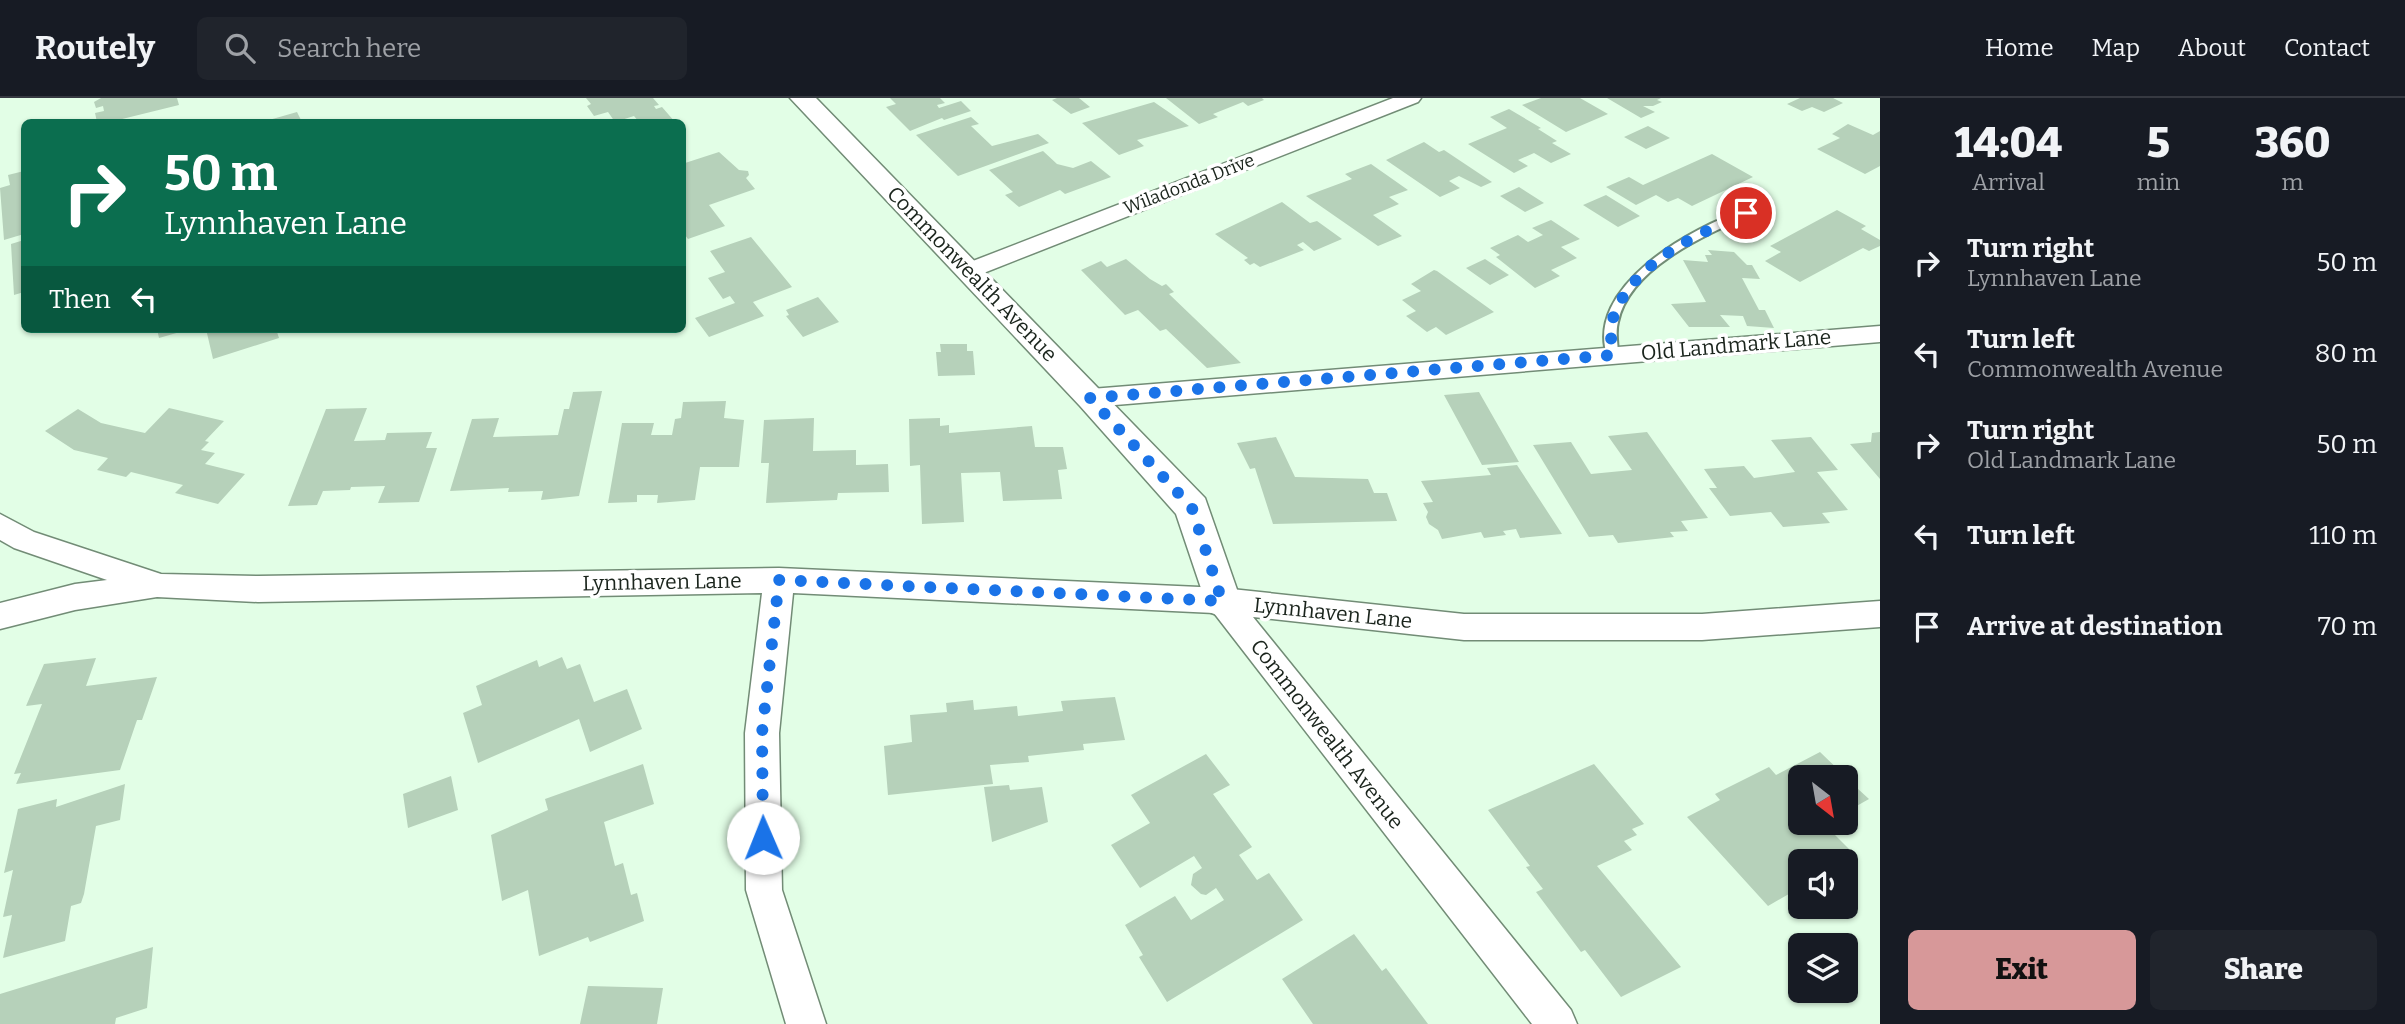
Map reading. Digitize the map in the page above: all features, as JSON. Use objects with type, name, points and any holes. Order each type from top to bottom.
[{"type":"street","name":"Commonwealth Avenue","points":[[802,98],[1192,508],[1222,601],[1557,1024]]},
{"type":"street","name":"Wiladonda Drive","points":[[968,271],[1411,98]]},
{"type":"street","name":"Old Landmark Lane","points":[[1090,398],[1880,334]]},
{"type":"street","name":"Lynnhaven Lane","points":[[0,525],[24,541],[161,586],[258,589],[779,580],[1222,601],[1464,627],[1702,626],[1880,614]]},
{"type":"street","points":[[779,580],[762,733],[764,890],[806,1024]]},
{"type":"street","points":[[0,616],[75,597],[161,586]]},
{"type":"lane","points":[[1612,355],[1612,320],[1630,286],[1656,262],[1709,228],[1746,213]]},
{"type":"building","points":[[101,98],[177,98],[179,105],[122,119],[96,119],[95,113],[104,111],[103,106],[96,108],[94,102]]},
{"type":"building","points":[[586,98],[653,98],[659,105],[654,106],[656,109],[662,107],[672,119],[636,119],[634,116],[613,119],[608,112],[594,116],[587,106],[591,104]]},
{"type":"building","points":[[890,98],[940,98],[945,103],[937,105],[939,108],[961,101],[971,111],[944,120],[942,118],[910,131],[886,107],[896,104]]},
{"type":"building","points":[[1079,98],[1090,107],[1071,114],[1052,100]]},
{"type":"building","points":[[1166,98],[1264,100],[1248,106],[1243,102],[1213,114],[1218,117],[1199,124]]},
{"type":"building","points":[[1541,98],[1580,98],[1608,114],[1566,132],[1522,105]]},
{"type":"building","points":[[1607,98],[1661,98],[1657,100],[1662,102],[1643,106],[1655,112],[1641,118]]},
{"type":"building","points":[[1800,98],[1833,98],[1843,103],[1824,112],[1812,107],[1802,111],[1787,104]]},
{"type":"building","points":[[1154,102],[1189,126],[1137,140],[1144,146],[1119,155],[1082,123]]},
{"type":"building","points":[[1509,109],[1541,128],[1538,129],[1557,141],[1552,143],[1571,154],[1551,163],[1534,153],[1518,160],[1528,166],[1514,173],[1468,144],[1507,128],[1490,117]]},
{"type":"building","points":[[297,112],[300,119],[272,119]]},
{"type":"building","points":[[971,117],[979,124],[971,126],[992,146],[1038,134],[1049,143],[958,176],[916,135]]},
{"type":"building","points":[[1848,124],[1873,135],[1880,131],[1880,166],[1865,174],[1817,149],[1840,138],[1832,134]]},
{"type":"building","points":[[1648,126],[1670,138],[1646,149],[1624,137]]},
{"type":"building","points":[[1424,142],[1439,152],[1444,150],[1492,182],[1481,187],[1459,176],[1449,181],[1460,188],[1440,197],[1386,160]]},
{"type":"building","points":[[1043,151],[1057,164],[1073,168],[1091,161],[1111,177],[1065,194],[1060,190],[1019,207],[1005,195],[1013,192],[989,170]]},
{"type":"building","points":[[719,152],[739,170],[748,171],[746,178],[755,189],[709,205],[725,226],[688,239],[686,236],[686,163]]},
{"type":"building","points":[[1712,154],[1753,177],[1692,206],[1678,198],[1668,202],[1656,195],[1636,205],[1606,187],[1629,177],[1643,185]]},
{"type":"building","points":[[1371,164],[1408,190],[1389,197],[1399,204],[1373,215],[1402,236],[1378,246],[1306,196],[1352,179],[1345,174]]},
{"type":"building","points":[[21,172],[21,235],[4,240],[0,188],[10,185],[8,175]]},
{"type":"building","points":[[1519,187],[1544,203],[1525,212],[1500,196]]},
{"type":"building","points":[[1606,195],[1640,216],[1618,227],[1583,205]]},
{"type":"building","points":[[1282,202],[1310,223],[1317,221],[1342,239],[1314,251],[1303,242],[1297,245],[1304,250],[1260,267],[1254,263],[1250,265],[1244,260],[1248,258],[1215,234]]},
{"type":"building","points":[[1837,210],[1866,226],[1861,229],[1880,240],[1880,246],[1869,251],[1863,248],[1800,282],[1765,261],[1781,252],[1770,246]]},
{"type":"building","points":[[1551,220],[1580,239],[1561,247],[1577,258],[1551,270],[1560,276],[1535,288],[1496,257],[1500,255],[1490,248],[1518,235],[1528,242],[1543,235],[1532,228]]},
{"type":"building","points":[[751,237],[792,287],[753,302],[764,316],[709,337],[695,318],[735,303],[730,296],[723,299],[708,278],[725,272],[710,251]]},
{"type":"building","points":[[21,241],[21,293],[14,295],[11,244]]},
{"type":"building","points":[[1708,250],[1734,252],[1747,265],[1752,265],[1760,279],[1742,278],[1759,310],[1765,310],[1774,328],[1747,326],[1743,316],[1720,315],[1730,327],[1689,327],[1671,304],[1706,302],[1683,260],[1708,262],[1705,255],[1712,255]]},
{"type":"building","points":[[1126,259],[1150,279],[1162,286],[1166,284],[1174,292],[1169,294],[1241,363],[1207,368],[1166,329],[1160,331],[1138,310],[1125,315],[1081,270],[1101,261],[1107,267]]},
{"type":"building","points":[[1485,259],[1509,275],[1490,285],[1466,268]]},
{"type":"building","points":[[1434,270],[1494,312],[1446,335],[1436,327],[1427,332],[1406,316],[1416,311],[1402,300],[1421,291],[1411,284]]},
{"type":"building","points":[[818,297],[839,322],[803,337],[786,316],[789,315],[786,310]]},
{"type":"building","points":[[158,333],[176,333],[159,338]]},
{"type":"building","points":[[207,333],[277,333],[279,338],[213,359]]},
{"type":"building","points":[[940,344],[967,344],[967,351],[973,351],[975,375],[938,376],[936,352],[941,352]]},
{"type":"building","points":[[602,391],[579,496],[541,500],[543,491],[508,492],[509,488],[450,491],[472,419],[499,418],[493,437],[558,435],[564,409],[569,409],[573,392]]},
{"type":"building","points":[[1479,392],[1519,462],[1482,465],[1444,395]]},
{"type":"building","points":[[726,401],[724,418],[744,420],[739,467],[700,467],[695,500],[657,503],[658,495],[637,495],[637,502],[608,503],[622,423],[654,423],[651,435],[672,435],[675,419],[681,418],[683,402]]},
{"type":"building","points":[[169,408],[224,421],[205,441],[209,442],[201,450],[215,453],[205,464],[245,474],[218,504],[175,493],[183,485],[131,472],[126,477],[97,470],[108,458],[74,450],[45,431],[78,409],[101,423],[145,433]]},
{"type":"building","points":[[367,408],[354,441],[385,440],[387,433],[432,432],[426,448],[437,448],[419,502],[378,503],[385,486],[351,487],[350,490],[323,491],[317,505],[288,506],[326,409]]},
{"type":"building","points":[[814,418],[813,451],[856,450],[856,465],[888,464],[889,492],[838,493],[837,500],[766,503],[769,463],[761,463],[764,420]]},
{"type":"building","points":[[940,418],[940,426],[949,425],[949,433],[1032,426],[1035,447],[1063,447],[1067,469],[1058,470],[1062,499],[1003,501],[1000,472],[961,473],[964,522],[922,524],[920,465],[910,466],[909,419]]},
{"type":"building","points":[[1647,432],[1708,518],[1681,521],[1688,531],[1670,532],[1674,537],[1618,543],[1613,535],[1589,537],[1533,445],[1571,442],[1591,474],[1632,470],[1608,436]]},
{"type":"building","points":[[1880,432],[1880,479],[1850,444],[1871,442],[1872,433]]},
{"type":"building","points":[[1276,437],[1295,477],[1368,479],[1374,493],[1387,493],[1397,521],[1273,524],[1255,468],[1250,469],[1237,443]]},
{"type":"building","points":[[1811,437],[1838,470],[1817,472],[1848,510],[1822,513],[1830,523],[1783,527],[1771,512],[1730,516],[1709,488],[1717,488],[1704,469],[1744,466],[1754,478],[1795,472],[1771,440]]},
{"type":"building","points":[[1517,465],[1562,534],[1520,538],[1516,529],[1503,531],[1506,535],[1484,538],[1481,532],[1442,539],[1438,530],[1429,524],[1426,517],[1428,512],[1423,503],[1433,502],[1421,481],[1491,475],[1487,468]]},
{"type":"building","points":[[562,657],[567,669],[580,664],[594,702],[627,689],[642,729],[590,752],[579,719],[478,763],[463,713],[482,705],[476,686],[537,660],[539,667]]},
{"type":"building","points":[[96,658],[86,686],[157,677],[142,720],[137,720],[120,770],[16,784],[21,773],[14,774],[42,704],[26,706],[44,664]]},
{"type":"building","points":[[1115,697],[1125,740],[1083,744],[1084,750],[1028,756],[1029,762],[990,765],[993,784],[888,795],[884,746],[912,742],[910,715],[947,712],[946,703],[973,700],[974,710],[1017,706],[1018,716],[1063,711],[1061,701]]},
{"type":"building","points":[[1820,752],[1834,765],[1795,765]]},
{"type":"building","points":[[1206,754],[1230,785],[1213,794],[1252,847],[1239,855],[1257,880],[1269,873],[1303,920],[1167,1002],[1139,957],[1143,955],[1125,925],[1175,896],[1191,920],[1224,900],[1216,888],[1206,895],[1191,885],[1193,874],[1202,868],[1194,856],[1140,888],[1111,845],[1150,823],[1131,795]]},
{"type":"building","points":[[643,764],[654,804],[604,822],[615,866],[623,863],[631,895],[637,893],[644,921],[590,942],[588,937],[539,956],[528,890],[502,901],[491,835],[548,810],[545,799]]},
{"type":"building","points":[[1594,764],[1644,824],[1632,829],[1637,835],[1624,841],[1632,850],[1597,866],[1681,967],[1621,997],[1585,950],[1581,952],[1536,892],[1543,889],[1526,867],[1530,866],[1488,810]]},
{"type":"building","points":[[1769,767],[1776,775],[1788,769],[1788,835],[1835,835],[1849,849],[1788,849],[1788,894],[1768,906],[1687,817],[1720,800],[1715,794]]},
{"type":"building","points":[[451,776],[458,810],[408,828],[403,794]]},
{"type":"building","points":[[125,784],[120,820],[96,826],[84,894],[81,903],[71,906],[65,941],[3,958],[12,915],[3,917],[13,870],[4,873],[18,809],[57,799],[56,807]]},
{"type":"building","points":[[1009,785],[1010,790],[1042,787],[1048,822],[992,842],[984,787]]},
{"type":"building","points":[[1858,789],[1869,799],[1858,805]]},
{"type":"building","points":[[1354,934],[1382,971],[1386,968],[1428,1024],[1313,1024],[1282,979]]},
{"type":"building","points":[[153,947],[147,1008],[116,1018],[115,1024],[0,1024],[0,994]]},
{"type":"building","points":[[588,986],[663,988],[657,1024],[580,1024]]},
{"type":"route","points":[[763,838],[762,733],[779,580],[1222,601],[1192,508],[1090,398],[1612,355],[1612,320],[1630,286],[1656,262],[1709,228],[1746,213]]}]
